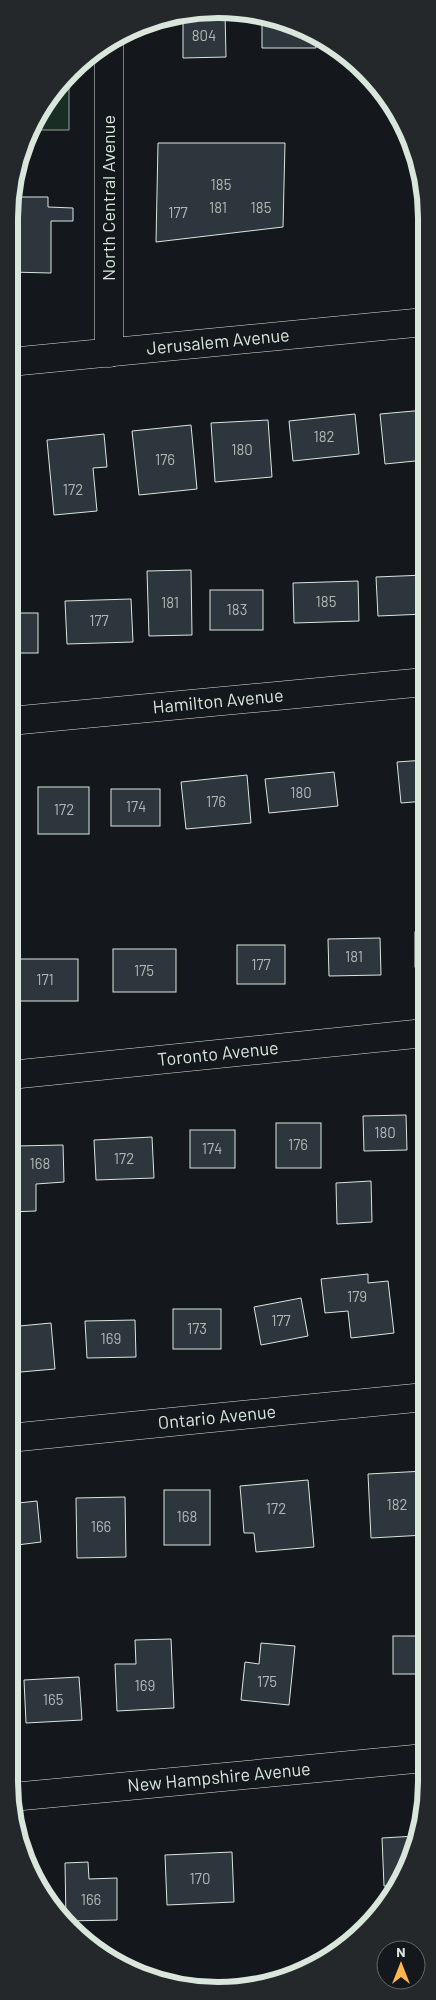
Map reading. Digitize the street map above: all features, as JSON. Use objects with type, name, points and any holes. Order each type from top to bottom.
[{"type":"street","name":"North Central Avenue","points":[[109,50],[109,353]]},
{"type":"street","name":"Jerusalem Avenue","points":[[18,361],[418,323]]},
{"type":"street","name":"Hamilton Avenue","points":[[18,720],[418,683]]},
{"type":"street","name":"Toronto Avenue","points":[[18,1073],[418,1034]]},
{"type":"street","name":"Ontario Avenue","points":[[18,1437],[418,1399]]},
{"type":"street","name":"New Hampshire Avenue","points":[[18,1796],[418,1759]]},
{"type":"green space","points":[[69,84],[69,130],[38,130],[51,107]]},
{"type":"building","points":[[225,18],[226,57],[183,58],[183,20]]},
{"type":"building","points":[[262,22],[282,28],[316,43],[316,48],[262,48]]},
{"type":"building","points":[[158,143],[285,143],[283,227],[156,242]]},
{"type":"building","points":[[19,197],[48,197],[48,207],[73,208],[73,221],[51,221],[51,273],[18,272]]},
{"type":"building","points":[[418,411],[418,461],[385,464],[380,414]]},
{"type":"building","points":[[355,414],[359,454],[293,461],[289,421]]},
{"type":"building","points":[[268,420],[272,477],[215,482],[211,423]]},
{"type":"building","points":[[191,425],[197,489],[139,495],[132,431]]},
{"type":"building","points":[[104,434],[107,467],[93,468],[97,511],[54,515],[47,440]]},
{"type":"building","points":[[191,570],[192,635],[149,636],[147,571]]},
{"type":"building","points":[[418,575],[418,614],[378,616],[376,577]]},
{"type":"building","points":[[358,581],[359,621],[294,623],[293,583]]},
{"type":"building","points":[[210,590],[263,590],[263,630],[210,630]]},
{"type":"building","points":[[131,599],[133,642],[67,644],[65,601]]},
{"type":"building","points":[[18,613],[38,613],[38,653],[18,653]]},
{"type":"building","points":[[418,760],[418,802],[401,803],[397,762]]},
{"type":"building","points":[[334,772],[338,806],[269,813],[265,779]]},
{"type":"building","points":[[247,775],[251,823],[186,829],[181,782]]},
{"type":"building","points":[[38,787],[89,787],[89,834],[38,834]]},
{"type":"building","points":[[111,789],[160,789],[160,826],[111,826]]},
{"type":"building","points":[[415,932],[418,932],[418,967],[415,967]]},
{"type":"building","points":[[380,938],[381,975],[329,976],[328,939]]},
{"type":"building","points":[[237,945],[285,945],[285,984],[237,984]]},
{"type":"building","points":[[113,949],[176,949],[176,992],[113,992]]},
{"type":"building","points":[[18,959],[78,959],[78,1001],[18,1001]]},
{"type":"building","points":[[406,1115],[407,1150],[364,1151],[363,1116]]},
{"type":"building","points":[[276,1123],[321,1123],[321,1168],[276,1168]]},
{"type":"building","points":[[190,1130],[235,1130],[235,1168],[190,1168]]},
{"type":"building","points":[[152,1137],[154,1178],[96,1180],[94,1140]]},
{"type":"building","points":[[63,1145],[64,1182],[36,1184],[36,1211],[18,1212],[18,1146]]},
{"type":"building","points":[[371,1181],[372,1222],[337,1224],[336,1183]]},
{"type":"building","points":[[368,1274],[368,1283],[388,1281],[394,1333],[351,1338],[348,1311],[325,1313],[321,1279]]},
{"type":"building","points":[[301,1298],[308,1336],[261,1345],[254,1307]]},
{"type":"building","points":[[173,1309],[221,1309],[221,1349],[173,1349]]},
{"type":"building","points":[[135,1320],[136,1357],[87,1358],[85,1321]]},
{"type":"building","points":[[51,1323],[55,1369],[18,1372],[18,1326]]},
{"type":"building","points":[[418,1471],[418,1535],[371,1538],[368,1474]]},
{"type":"building","points":[[308,1480],[314,1547],[256,1552],[254,1533],[244,1533],[240,1486]]},
{"type":"building","points":[[164,1490],[210,1490],[210,1545],[164,1545]]},
{"type":"building","points":[[125,1497],[126,1557],[77,1558],[76,1498]]},
{"type":"building","points":[[37,1501],[41,1542],[18,1545],[18,1503]]},
{"type":"building","points":[[393,1636],[418,1636],[418,1674],[393,1674]]},
{"type":"building","points":[[171,1639],[174,1708],[117,1711],[115,1664],[136,1664],[135,1640]]},
{"type":"building","points":[[261,1643],[295,1646],[289,1705],[241,1700],[245,1662],[259,1664]]},
{"type":"building","points":[[79,1677],[82,1720],[26,1723],[24,1680]]},
{"type":"building","points":[[411,1836],[398,1871],[389,1886],[384,1886],[382,1838]]},
{"type":"building","points":[[232,1852],[234,1902],[167,1905],[165,1855]]},
{"type":"building","points":[[88,1862],[89,1879],[117,1878],[117,1920],[73,1921],[66,1913],[65,1863]]}]
